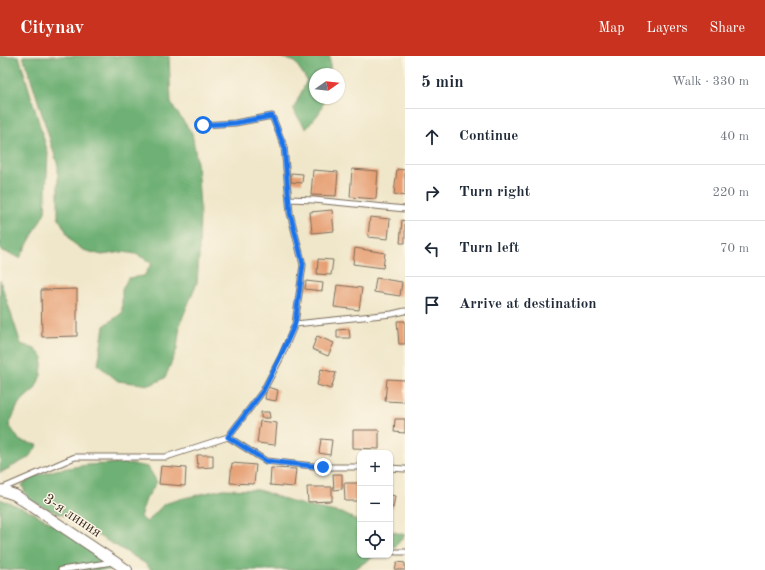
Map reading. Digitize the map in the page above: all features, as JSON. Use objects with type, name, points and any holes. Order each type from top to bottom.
[{"type":"street","name":"3-я линия","points":[[0,490],[15,495],[127,570]]},
{"type":"lane","points":[[0,490],[75,457],[166,458],[228,437],[263,391],[295,324],[303,264],[290,213],[284,146],[272,116],[235,123],[203,125]]},
{"type":"lane","points":[[289,199],[405,209]]},
{"type":"lane","points":[[295,324],[392,314],[405,311]]},
{"type":"lane","points":[[228,437],[266,461],[323,467],[357,467]]},
{"type":"lane","points":[[393,468],[405,469]]},
{"type":"lane","points":[[396,552],[405,552]]},
{"type":"lane","points":[[61,570],[114,562]]},
{"type":"green space","points":[[0,56],[19,56],[48,153],[45,212],[20,258],[3,251],[0,247]]},
{"type":"green space","points":[[23,56],[169,56],[171,103],[192,133],[197,163],[200,208],[199,256],[197,282],[180,324],[177,349],[165,378],[150,385],[118,381],[98,365],[104,326],[122,313],[122,290],[128,278],[144,276],[152,263],[136,254],[123,252],[102,255],[83,250],[72,242],[58,217],[58,166]]},
{"type":"green space","points":[[278,56],[330,56],[330,68],[309,68],[309,104],[323,104],[319,113],[306,129],[293,110],[307,80],[295,62]]},
{"type":"green space","points":[[0,280],[21,344],[35,349],[43,357],[41,375],[35,389],[19,403],[9,425],[20,441],[38,445],[28,458],[0,473]]},
{"type":"green space","points":[[126,463],[148,467],[157,482],[146,499],[140,517],[147,522],[164,504],[184,498],[223,489],[259,490],[292,502],[342,513],[357,520],[357,558],[371,558],[353,570],[151,570],[146,564],[79,525],[71,518],[52,511],[28,499],[22,485],[35,476],[56,470],[86,465]]},
{"type":"green space","points":[[0,499],[30,511],[71,534],[116,570],[0,570]]},
{"type":"green space","points":[[393,532],[405,535],[394,548]]},
{"type":"building","points":[[352,169],[378,171],[376,199],[350,197]]},
{"type":"building","points":[[397,169],[405,170],[405,196],[394,194]]},
{"type":"building","points":[[313,170],[338,172],[336,196],[311,195]]},
{"type":"building","points":[[291,173],[303,174],[302,183],[291,182]]},
{"type":"building","points":[[332,210],[334,231],[312,233],[310,212]]},
{"type":"building","points":[[370,217],[390,219],[388,239],[368,237]]},
{"type":"building","points":[[402,220],[405,221],[405,243],[400,243]]},
{"type":"building","points":[[355,248],[385,253],[383,268],[353,264]]},
{"type":"building","points":[[318,259],[333,260],[331,275],[317,274]]},
{"type":"building","points":[[376,278],[402,282],[400,296],[374,292]]},
{"type":"building","points":[[306,281],[323,283],[322,291],[305,289]]},
{"type":"building","points":[[337,285],[362,288],[359,310],[334,307]]},
{"type":"building","points":[[77,289],[77,336],[42,337],[41,290]]},
{"type":"building","points":[[397,321],[405,321],[405,344],[399,344]]},
{"type":"building","points":[[349,329],[350,338],[337,338],[337,330]]},
{"type":"building","points":[[317,336],[334,343],[328,356],[312,349]]},
{"type":"building","points":[[321,369],[336,373],[331,389],[317,385]]},
{"type":"building","points":[[387,379],[405,380],[405,402],[385,401]]},
{"type":"building","points":[[267,387],[278,390],[276,401],[265,399]]},
{"type":"building","points":[[261,412],[269,412],[270,418],[261,418]]},
{"type":"building","points":[[395,419],[405,419],[405,433],[394,432]]},
{"type":"building","points":[[260,421],[277,423],[275,445],[257,443]]},
{"type":"building","points":[[353,430],[379,430],[379,449],[353,448]]},
{"type":"building","points":[[321,439],[332,440],[330,455],[319,453]]},
{"type":"building","points":[[197,455],[213,455],[213,467],[198,468]]},
{"type":"building","points":[[232,463],[256,465],[254,484],[230,483]]},
{"type":"building","points":[[161,466],[186,468],[185,486],[159,484]]},
{"type":"building","points":[[271,468],[296,469],[294,487],[270,485]]},
{"type":"building","points":[[333,474],[342,474],[342,489],[334,490]]},
{"type":"building","points":[[344,483],[357,483],[357,501],[345,501]]},
{"type":"building","points":[[307,487],[332,487],[332,501],[308,502]]},
{"type":"building","points":[[393,496],[395,496],[393,508]]},
{"type":"building","points":[[397,562],[405,563],[405,570],[395,570]]},
{"type":"route","points":[[203,125],[235,123],[272,116],[284,146],[290,213],[303,264],[295,324],[263,391],[228,437],[266,461],[323,467]]}]
